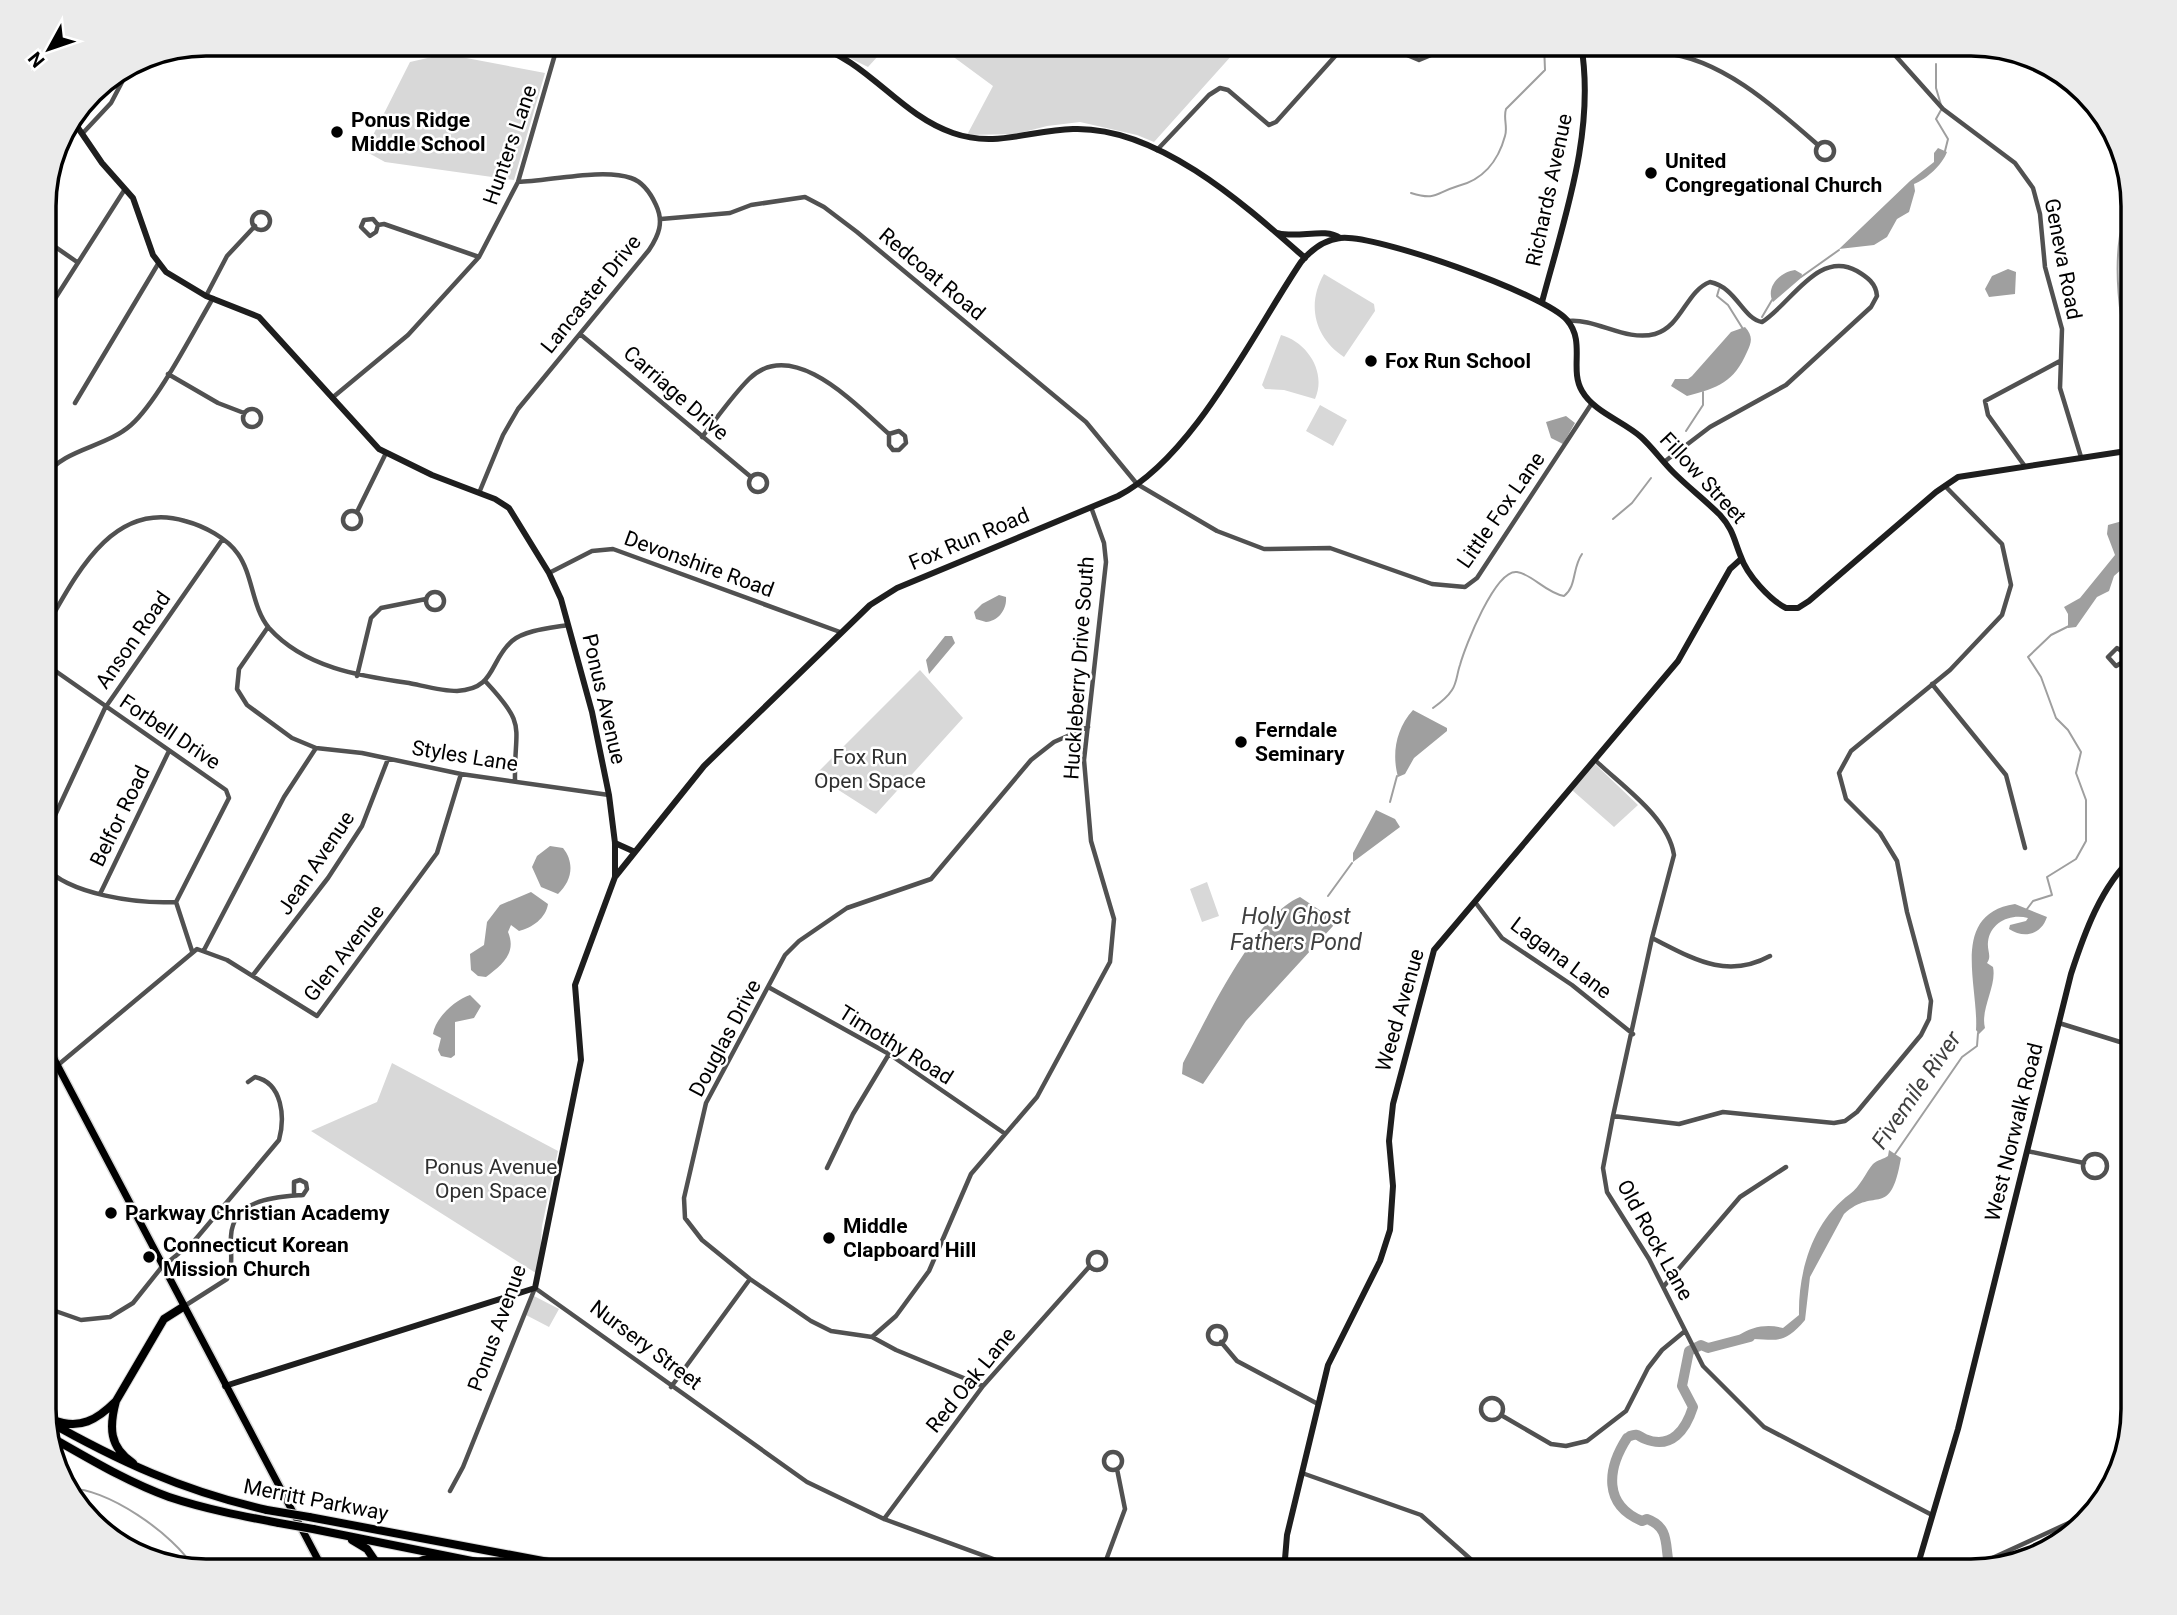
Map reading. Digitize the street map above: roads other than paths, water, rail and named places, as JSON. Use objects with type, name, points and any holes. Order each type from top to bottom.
[{"type":"highway","points":[[153,1476],[124,1457],[110,1429],[116,1401],[164,1319],[183,1307]]},
{"type":"highway","points":[[56,1421],[79,1424],[96,1418],[116,1401]]},
{"type":"highway","name":"Merritt Parkway","points":[[57,1426],[104,1454],[153,1476],[210,1496],[267,1510],[532,1559]]},
{"type":"highway","name":"Merritt Parkway","points":[[60,1442],[108,1469],[166,1496],[201,1507],[459,1559]]},
{"type":"highway","points":[[337,1534],[367,1549],[374,1559]]},
{"type":"main road","points":[[57,1065],[161,1268],[318,1559]]},
{"type":"street","name":"Hunters Lane","points":[[331,399],[433,311],[479,257],[518,182],[555,56]]},
{"type":"street","points":[[840,56],[864,71],[929,124],[964,137],[1002,141],[1074,129],[1120,136],[1157,150],[1196,170],[1305,258],[1318,246],[1340,238]]},
{"type":"street","points":[[1157,150],[1209,95],[1220,88],[1228,90],[1269,125],[1276,122],[1335,56]]},
{"type":"street","points":[[1410,56],[1419,60],[1429,56]]},
{"type":"street","name":"Richards Avenue","points":[[1542,302],[1581,146],[1586,93],[1583,56]]},
{"type":"street","points":[[1676,56],[1707,65],[1749,90],[1818,145]]},
{"type":"street","name":"Geneva Road","points":[[1896,56],[1943,109],[2006,156],[2027,178],[2040,214],[2045,267],[2062,329],[2060,388],[2081,457]]},
{"type":"street","points":[[82,134],[100,118],[121,82]]},
{"type":"street","points":[[75,402],[158,264],[137,204],[102,163],[78,128]]},
{"type":"street","points":[[1824,141],[1830,143],[1835,150],[1833,156],[1827,160],[1820,158],[1816,151],[1818,145],[1824,141]]},
{"type":"street","name":"Lancaster Drive","points":[[479,493],[503,435],[518,409],[649,250],[658,236],[661,219],[645,187],[631,178],[601,175],[518,182]]},
{"type":"street","points":[[56,296],[125,189]]},
{"type":"street","name":"Redcoat Road","points":[[661,219],[730,212],[751,205],[805,197],[824,207],[1086,422],[1137,484]]},
{"type":"street","points":[[378,225],[384,224],[479,257]]},
{"type":"street","points":[[56,463],[119,434],[132,425],[168,374],[209,297],[227,256],[255,226]]},
{"type":"street","points":[[1276,232],[1296,237],[1329,232],[1340,238],[1368,241],[1500,281],[1542,302],[1568,321],[1578,344],[1578,381],[1592,403]]},
{"type":"street","points":[[1308,235],[1318,246]]},
{"type":"street","points":[[56,247],[77,261]]},
{"type":"street","name":"Fox Run Road","points":[[615,877],[704,766],[870,605],[897,588],[1090,507],[1137,484],[1156,469],[1204,413],[1305,258]]},
{"type":"street","name":"Ponus Avenue","points":[[158,264],[177,281],[259,317],[358,430],[386,453],[509,508],[549,573],[569,624],[592,712],[609,795],[615,843],[615,877],[576,979],[581,1060],[535,1288],[463,1467],[450,1491]]},
{"type":"street","points":[[1568,321],[1581,319],[1640,335],[1656,333],[1671,324],[1702,285],[1710,282],[1726,288],[1754,320],[1762,322],[1816,272],[1827,266],[1849,267],[1872,282],[1877,296],[1871,307],[1797,375],[1760,401],[1710,427],[1664,462]]},
{"type":"street","name":"Carriage Drive","points":[[580,334],[751,477]]},
{"type":"street","points":[[2024,465],[1988,415],[1985,401],[2060,360]]},
{"type":"street","points":[[702,437],[750,378],[774,365],[801,366],[822,378],[889,434],[903,433],[906,443],[899,450],[893,450],[889,445],[889,434]]},
{"type":"street","points":[[168,374],[218,403],[244,413]]},
{"type":"street","name":"Little Fox Lane","points":[[1137,484],[1217,531],[1264,549],[1330,548],[1432,584],[1465,587],[1477,578],[1516,524],[1592,403]]},
{"type":"street","name":"Fillow Street","points":[[1592,403],[1634,432],[1728,524],[1735,536],[1741,559],[1779,604],[1791,609],[1798,608],[1822,592],[1945,485],[1967,475],[2121,452]]},
{"type":"street","points":[[357,512],[361,518],[359,526],[353,529],[346,527],[345,515],[357,512],[386,453]]},
{"type":"street","name":"Carriage Drive","points":[[758,473],[764,475],[767,480],[766,489],[752,491],[749,485],[751,477],[758,473]]},
{"type":"street","points":[[1613,1116],[1679,1124],[1723,1112],[1821,1122],[1844,1121],[1857,1111],[1921,1035],[1929,1019],[1931,1001],[1907,912],[1897,861],[1880,833],[1846,799],[1839,773],[1851,751],[1932,684],[2001,615],[2011,585],[2002,544],[1945,485]]},
{"type":"street","name":"Huckleberry Drive South","points":[[872,1337],[896,1315],[929,1271],[971,1174],[1037,1097],[1110,962],[1114,943],[1114,919],[1091,841],[1086,806],[1084,760],[1106,562],[1104,543],[1090,507]]},
{"type":"street","points":[[56,611],[88,559],[129,522],[178,519],[201,525],[237,552],[246,568],[268,626],[318,662],[356,676],[456,691],[486,682],[500,654],[514,639],[569,624]]},
{"type":"street","name":"Anson Road","points":[[56,813],[105,708],[222,540]]},
{"type":"street","name":"Devonshire Road","points":[[549,573],[592,551],[613,549],[840,632]]},
{"type":"street","name":"Weed Avenue","points":[[1284,1559],[1301,1473],[1333,1352],[1386,1245],[1392,1206],[1389,1141],[1393,1104],[1430,961],[1440,941],[1596,761],[1685,652],[1730,569],[1741,559]]},
{"type":"street","points":[[437,592],[443,598],[443,604],[433,610],[426,605],[426,599],[429,593],[437,592]]},
{"type":"street","points":[[356,676],[371,618],[381,608],[426,599]]},
{"type":"street","name":"Styles Lane","points":[[268,626],[239,669],[237,681],[240,697],[273,724],[316,748],[343,750],[461,774],[609,795]]},
{"type":"street","points":[[2121,651],[2117,648],[2108,657],[2116,666],[2121,664]]},
{"type":"street","name":"Forbell Drive","points":[[56,675],[226,790],[229,798],[176,902]]},
{"type":"street","points":[[486,682],[513,713],[518,724],[516,780]]},
{"type":"street","points":[[1932,684],[2006,775],[2025,848]]},
{"type":"street","name":"Douglas Drive","points":[[983,1386],[896,1350],[872,1337],[831,1331],[750,1279],[692,1229],[685,1218],[684,1198],[706,1102],[785,955],[819,925],[847,908],[931,879],[1031,760],[1054,742],[1088,727]]},
{"type":"street","points":[[57,1065],[192,951],[204,950],[284,797],[316,748]]},
{"type":"street","name":"Belfor Road","points":[[100,894],[169,751]]},
{"type":"street","name":"Jean Avenue","points":[[253,975],[328,878],[362,826],[388,759]]},
{"type":"street","name":"Old Rock Lane","points":[[1596,761],[1661,824],[1673,845],[1672,869],[1652,938],[1613,1116],[1603,1168],[1604,1185],[1664,1286],[1703,1366],[1764,1427],[1932,1515]]},
{"type":"street","name":"Glen Avenue","points":[[204,950],[253,975],[317,1016],[437,853],[461,774]]},
{"type":"street","points":[[615,843],[635,852]]},
{"type":"street","name":"West Norwalk Road","points":[[1919,1559],[1958,1429],[2082,939],[2104,896],[2121,873]]},
{"type":"street","points":[[56,876],[100,894],[176,902],[192,951]]},
{"type":"street","name":"Lagana Lane","points":[[1475,902],[1502,937],[1572,985],[1633,1034]]},
{"type":"street","points":[[1652,938],[1718,966],[1751,966],[1770,956]]},
{"type":"street","name":"Timothy Road","points":[[770,987],[889,1054],[1004,1133]]},
{"type":"street","points":[[2059,1023],[2121,1042]]},
{"type":"street","points":[[827,1168],[853,1114],[889,1054]]},
{"type":"street","points":[[56,1311],[81,1320],[110,1317],[133,1303],[161,1268],[195,1240],[279,1140],[284,1124],[273,1088],[263,1079],[255,1077],[248,1082]]},
{"type":"street","points":[[2027,1151],[2084,1163]]},
{"type":"street","points":[[2092,1155],[2099,1155],[2105,1160],[2107,1168],[2100,1177],[2092,1178],[2084,1170],[2084,1163],[2092,1155]]},
{"type":"street","points":[[1664,1286],[1740,1197],[1786,1167]]},
{"type":"street","points":[[183,1307],[221,1286],[227,1279],[233,1260],[232,1230],[245,1209],[256,1202],[284,1198],[294,1193]]},
{"type":"street","name":"Red Oak Lane","points":[[1098,1252],[1104,1255],[1106,1261],[1102,1269],[1089,1267],[1087,1260],[1090,1254],[1098,1252]]},
{"type":"street","name":"Red Oak Lane","points":[[884,1519],[983,1386],[1089,1267]]},
{"type":"street","points":[[671,1387],[750,1279]]},
{"type":"street","points":[[225,1386],[535,1288]]},
{"type":"street","name":"Nursery Street","points":[[535,1288],[807,1482],[884,1519],[993,1559]]},
{"type":"street","points":[[1501,1415],[1503,1407],[1495,1399],[1480,1407],[1486,1418],[1501,1415],[1551,1444],[1566,1446],[1587,1441],[1626,1411],[1647,1368],[1661,1350],[1685,1331]]},
{"type":"street","points":[[1221,1342],[1237,1361],[1318,1404]]},
{"type":"street","points":[[1106,1559],[1125,1509],[1117,1469],[1122,1462],[1121,1457],[1116,1452],[1109,1452],[1104,1458],[1105,1465],[1110,1469],[1117,1469]]},
{"type":"street","points":[[1301,1473],[1421,1516],[1470,1559]]},
{"type":"street","points":[[1994,1557],[2068,1523]]},
{"type":"water","points":[[1938,148],[1947,152],[1945,157],[1934,171],[1914,184],[1915,191],[1909,212],[1897,219],[1887,237],[1874,245],[1839,249],[1910,181],[1934,162],[1934,153]]},
{"type":"water","points":[[2008,269],[2016,272],[2015,294],[1989,297],[1985,289],[1992,276]]},
{"type":"water","points":[[1795,270],[1802,274],[1801,278],[1773,302],[1771,291],[1775,281]]},
{"type":"water","points":[[1745,327],[1751,339],[1750,345],[1742,362],[1724,382],[1687,396],[1671,386],[1675,379],[1688,379],[1692,376],[1731,332]]},
{"type":"water","points":[[1566,416],[1575,423],[1563,444],[1551,438],[1546,422]]},
{"type":"water","points":[[2121,521],[2121,570],[2114,576],[2109,591],[2097,597],[2076,627],[2068,628],[2068,614],[2064,607],[2080,598],[2115,555],[2107,534],[2108,525]]},
{"type":"water","points":[[999,595],[1006,597],[1001,614],[986,622],[976,619],[974,612],[982,604]]},
{"type":"water","points":[[945,636],[952,636],[955,643],[929,674],[926,660]]},
{"type":"water","points":[[1413,710],[1447,728],[1447,731],[1414,758],[1405,774],[1398,777],[1396,743],[1402,726]]},
{"type":"water","points":[[1376,810],[1395,819],[1400,827],[1353,862],[1353,853]]},
{"type":"water","points":[[550,846],[563,848],[570,866],[569,878],[558,894],[541,887],[532,867],[537,856]]},
{"type":"water","points":[[531,892],[548,904],[544,914],[538,922],[524,930],[519,931],[511,925],[508,932],[511,946],[506,958],[486,977],[478,976],[471,970],[470,954],[484,945],[487,922],[500,905]]},
{"type":"water","name":"Holy Ghost Fathers Pond","points":[[1300,897],[1333,919],[1333,926],[1246,1021],[1203,1084],[1182,1074],[1183,1063],[1249,946],[1266,924]]},
{"type":"water","points":[[2015,904],[2047,917],[2041,928],[2031,934],[2020,934],[2009,929],[2010,925],[2028,918],[2021,917],[2008,918],[1993,929],[1988,942],[1987,963],[1993,967],[1993,982],[1985,1013],[1985,1028],[1979,1034],[1976,1030],[1972,973],[1974,937],[1981,922],[1994,910]]},
{"type":"water","points":[[470,995],[481,1006],[474,1018],[455,1022],[455,1055],[451,1058],[441,1056],[438,1050],[441,1038],[433,1034],[435,1028],[447,1010]]},
{"type":"water","points":[[1889,1150],[1901,1158],[1892,1189],[1887,1196],[1855,1206],[1844,1214],[1810,1277],[1805,1320],[1796,1330],[1781,1339],[1740,1340],[1738,1336],[1754,1328],[1783,1328],[1799,1315],[1801,1281],[1817,1233],[1837,1205],[1857,1187],[1876,1161],[1888,1156]]},
{"type":"waterway","points":[[1411,193],[1436,195],[1467,183],[1488,168],[1498,154],[1505,136],[1506,109],[1545,70],[1544,56]]},
{"type":"waterway","points":[[1936,64],[1936,88],[1941,105]]},
{"type":"waterway","points":[[1941,110],[1936,119],[1948,139],[1945,151]]},
{"type":"waterway","name":"Fivemile River","points":[[2121,232],[2118,253],[2121,315]]},
{"type":"waterway","points":[[1801,277],[1839,250]]},
{"type":"waterway","points":[[1719,289],[1717,296],[1728,305],[1743,329]]},
{"type":"waterway","points":[[1762,317],[1772,300]]},
{"type":"waterway","points":[[1686,431],[1703,405],[1703,392]]},
{"type":"waterway","points":[[1613,519],[1632,503],[1651,478]]},
{"type":"waterway","points":[[1433,708],[1446,698],[1454,687],[1474,627],[1491,595],[1508,574],[1523,573],[1564,596],[1571,587],[1582,554]]},
{"type":"waterway","name":"Fivemile River","points":[[2027,909],[2033,901],[2052,895],[2047,877],[2076,859],[2086,841],[2086,800],[2076,773],[2081,752],[2068,730],[2056,718],[2041,677],[2028,657],[2051,635],[2069,626]]},
{"type":"waterway","points":[[1390,802],[1397,776]]},
{"type":"waterway","points":[[1328,896],[1352,863]]},
{"type":"waterway","name":"Fivemile River","points":[[1895,1154],[1962,1057],[1977,1046],[1978,1033]]},
{"type":"waterway","name":"Fivemile River","points":[[1630,1436],[1636,1435],[1655,1442],[1670,1440],[1682,1430],[1693,1407],[1682,1386],[1689,1351],[1701,1345],[1708,1348],[1750,1337]]},
{"type":"waterway","name":"Fivemile River","points":[[1627,1438],[1615,1462],[1612,1485],[1615,1496],[1620,1506],[1629,1514],[1642,1521],[1647,1519],[1661,1528],[1668,1559]]},
{"type":"waterway","points":[[80,1490],[100,1495],[138,1515],[171,1541],[186,1558]]},
{"type":"place","name":"Ponus Ridge Middle School","points":[[337,132]]},
{"type":"place","name":"United Congregational Church","points":[[1651,173]]},
{"type":"place","name":"Fox Run School","points":[[1371,361]]},
{"type":"place","name":"Ferndale Seminary","points":[[1241,742]]},
{"type":"place","name":"Parkway Christian Academy","points":[[111,1213]]},
{"type":"place","name":"Middle Clapboard Hill","points":[[829,1238]]},
{"type":"place","name":"Connecticut Korean Mission Church","points":[[149,1257]]},
{"type":"park label","name":"Fox Run Open Space","points":[[870,769]]},
{"type":"park label","name":"Ponus Avenue Open Space","points":[[491,1179]]}]
